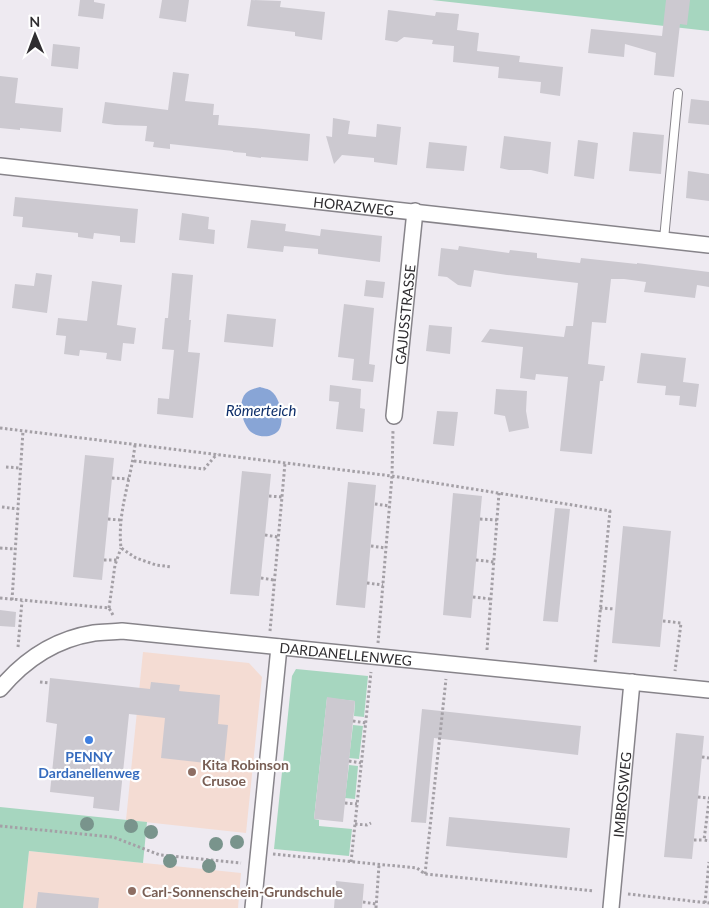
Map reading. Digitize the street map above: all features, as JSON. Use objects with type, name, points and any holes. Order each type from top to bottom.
[{"type":"street","name":"HORAZWEG","points":[[0,166],[709,244]]},
{"type":"street","name":"GAJUSSTRASSE","points":[[394,416],[415,211]]},
{"type":"street","name":"DARDANELLENWEG","points":[[0,689],[24,664],[40,652],[62,641],[94,633],[122,631],[709,690]]},
{"type":"street","points":[[253,908],[274,646]]},
{"type":"street","name":"IMBROSWEG","points":[[611,908],[632,682]]},
{"type":"lane","points":[[664,239],[678,93]]},
{"type":"path","points":[[377,656],[390,506],[394,416]]},
{"type":"path","points":[[0,428],[392,476],[610,511],[594,678]]},
{"type":"path","points":[[12,600],[24,431]]},
{"type":"path","points":[[122,631],[109,608],[117,560],[121,548],[120,520],[128,479],[134,461],[135,444]]},
{"type":"path","points":[[134,461],[204,469],[217,454]]},
{"type":"path","points":[[274,646],[274,580],[285,463]]},
{"type":"path","points":[[6,467],[20,468]]},
{"type":"path","points":[[112,478],[128,479]]},
{"type":"path","points":[[487,650],[499,493]]},
{"type":"path","points":[[269,496],[282,497]]},
{"type":"path","points":[[375,504],[390,506]]},
{"type":"path","points":[[2,508],[18,509]]},
{"type":"path","points":[[108,519],[120,520]]},
{"type":"path","points":[[480,519],[497,520]]},
{"type":"path","points":[[265,535],[278,537]]},
{"type":"path","points":[[371,546],[386,548]]},
{"type":"path","points":[[0,548],[15,549]]},
{"type":"path","points":[[121,548],[136,558],[172,567]]},
{"type":"path","points":[[104,560],[117,560]]},
{"type":"path","points":[[476,560],[494,562]]},
{"type":"path","points":[[261,578],[274,580]]},
{"type":"path","points":[[367,583],[383,585]]},
{"type":"path","points":[[473,597],[490,599]]},
{"type":"path","points":[[0,598],[109,608]]},
{"type":"path","points":[[18,647],[22,601]]},
{"type":"path","points":[[600,608],[615,609]]},
{"type":"path","points":[[663,621],[681,623],[674,686]]},
{"type":"path","points":[[351,862],[371,671]]},
{"type":"path","points":[[425,874],[446,679]]},
{"type":"path","points":[[40,682],[49,683]]},
{"type":"path","points":[[353,721],[366,723]]},
{"type":"path","points":[[702,757],[709,758]]},
{"type":"path","points":[[349,761],[362,763]]},
{"type":"path","points":[[698,797],[709,800],[704,840]]},
{"type":"path","points":[[345,802],[357,804]]},
{"type":"path","points":[[355,824],[367,825],[371,823]]},
{"type":"path","points":[[0,826],[113,837],[160,855],[351,862],[417,868],[425,874],[594,891]]},
{"type":"path","points":[[694,840],[709,841]]},
{"type":"path","points":[[627,894],[707,903],[709,862]]},
{"type":"path","points":[[363,902],[376,906],[379,865]]},
{"type":"shaded area","name":"Kita Robinson Crusoe","points":[[143,652],[249,663],[262,677],[246,833],[126,820]]},
{"type":"shaded area","name":"Carl-Sonnenschein-Grundschule","points":[[29,851],[241,873],[238,908],[23,908]]},
{"type":"green space","points":[[432,0],[709,0],[709,31]]},
{"type":"green space","points":[[296,669],[368,676],[364,717],[354,716],[355,701],[327,698],[314,819],[319,820],[319,826],[352,829],[349,856],[274,849],[292,676]]},
{"type":"green space","points":[[353,725],[363,726],[359,759],[349,758]]},
{"type":"green space","points":[[349,765],[358,766],[355,799],[345,798]]},
{"type":"green space","points":[[0,807],[147,822],[143,863],[29,851],[23,908],[0,908]]},
{"type":"water","name":"Römerteich","points":[[260,387],[274,394],[281,409],[281,426],[275,434],[269,436],[260,436],[251,432],[243,419],[241,407],[243,397],[251,390]]},
{"type":"building","points":[[80,0],[94,0],[94,2],[105,4],[103,19],[78,16]]},
{"type":"building","points":[[162,0],[189,0],[186,22],[159,18]]},
{"type":"building","points":[[251,0],[281,1],[280,7],[325,12],[322,40],[295,36],[295,32],[247,26]]},
{"type":"building","points":[[666,0],[690,0],[687,25],[680,24],[674,77],[654,75],[656,53],[625,44],[624,57],[588,53],[591,29],[662,36]]},
{"type":"building","points":[[388,10],[435,16],[436,12],[459,14],[457,30],[479,33],[477,51],[520,56],[519,62],[563,67],[560,96],[540,93],[541,82],[498,78],[499,67],[453,62],[454,46],[432,44],[433,40],[404,37],[397,42],[385,40]]},
{"type":"building","points":[[53,44],[80,47],[78,69],[51,66]]},
{"type":"building","points":[[173,72],[189,74],[185,101],[214,104],[213,115],[219,115],[218,125],[310,134],[308,161],[261,158],[246,156],[246,153],[233,151],[170,144],[170,149],[153,147],[154,142],[145,141],[147,126],[102,123],[105,102],[168,110]]},
{"type":"building","points":[[0,76],[18,78],[15,103],[63,108],[61,132],[0,128]]},
{"type":"building","points":[[691,99],[709,101],[709,125],[688,123]]},
{"type":"building","points":[[333,118],[350,121],[348,134],[376,137],[377,124],[401,127],[397,165],[374,162],[374,158],[342,155],[334,164],[326,136],[332,137]]},
{"type":"building","points":[[633,132],[664,135],[661,174],[629,171]]},
{"type":"building","points":[[504,136],[551,142],[548,174],[531,170],[500,168]]},
{"type":"building","points":[[578,140],[598,143],[594,179],[574,176]]},
{"type":"building","points":[[429,142],[467,146],[464,171],[426,168]]},
{"type":"building","points":[[688,171],[709,174],[709,201],[686,198]]},
{"type":"building","points":[[15,197],[138,209],[135,243],[120,242],[120,236],[94,233],[93,239],[78,237],[78,233],[22,227],[23,217],[13,216]]},
{"type":"building","points":[[182,213],[209,217],[208,229],[215,230],[214,244],[179,240]]},
{"type":"building","points":[[251,220],[286,224],[285,231],[320,236],[321,229],[382,236],[380,262],[318,254],[318,249],[284,246],[283,252],[247,248]]},
{"type":"building","points":[[459,246],[509,253],[510,250],[537,253],[537,258],[580,263],[581,258],[709,272],[709,287],[697,285],[695,298],[644,292],[646,282],[611,279],[606,323],[592,322],[588,364],[605,366],[603,381],[600,381],[592,454],[560,451],[568,377],[536,374],[535,380],[520,378],[523,347],[481,342],[490,329],[564,337],[566,326],[573,326],[578,283],[474,270],[471,287],[458,285],[447,277],[438,276],[441,248],[458,250]]},
{"type":"building","points":[[36,273],[52,275],[47,313],[12,308],[15,284],[34,286]]},
{"type":"building","points":[[172,273],[193,275],[188,352],[200,353],[193,418],[157,414],[158,398],[169,399],[174,350],[162,349],[165,318],[168,318]]},
{"type":"building","points":[[366,280],[385,282],[383,298],[364,296]]},
{"type":"building","points":[[92,281],[122,285],[117,325],[136,328],[134,344],[123,343],[121,361],[106,359],[107,353],[80,350],[79,356],[64,354],[66,336],[56,335],[58,318],[87,321]]},
{"type":"building","points":[[344,304],[374,308],[369,364],[375,365],[373,382],[352,380],[354,359],[338,357]]},
{"type":"building","points":[[227,314],[276,319],[273,347],[224,342]]},
{"type":"building","points":[[429,325],[452,327],[450,354],[426,351]]},
{"type":"building","points":[[641,353],[686,358],[683,382],[699,384],[696,407],[679,405],[680,396],[665,395],[666,386],[637,383]]},
{"type":"building","points":[[330,385],[361,389],[360,408],[365,409],[363,432],[336,429],[339,402],[329,401]]},
{"type":"building","points":[[496,389],[527,391],[526,411],[529,428],[509,432],[505,416],[494,414]]},
{"type":"building","points":[[437,411],[458,412],[454,446],[433,444]]},
{"type":"building","points":[[85,455],[114,458],[102,580],[73,577]]},
{"type":"building","points":[[242,471],[271,474],[259,596],[230,594]]},
{"type":"building","points":[[348,482],[376,485],[365,608],[336,605]]},
{"type":"building","points":[[453,493],[482,496],[471,618],[443,615]]},
{"type":"building","points":[[555,508],[570,509],[558,622],[543,621]]},
{"type":"building","points":[[623,526],[671,531],[660,647],[612,643]]},
{"type":"building","points":[[0,610],[16,612],[15,627],[0,626]]},
{"type":"building","points":[[50,678],[150,689],[151,682],[180,685],[179,691],[220,695],[218,724],[228,725],[224,765],[161,758],[165,718],[129,714],[119,811],[93,808],[94,797],[50,792],[57,724],[46,722]]},
{"type":"building","points":[[327,697],[355,701],[343,822],[314,819]]},
{"type":"building","points":[[422,709],[581,726],[578,755],[434,738],[426,823],[411,822]]},
{"type":"building","points":[[676,733],[704,736],[692,859],[664,857]]},
{"type":"building","points":[[449,817],[570,828],[567,858],[446,846]]},
{"type":"building","points":[[336,881],[364,884],[362,908],[334,908]]},
{"type":"building","points":[[38,892],[99,898],[98,908],[36,908]]},
{"type":"place","name":"PENNY Dardanellenweg","points":[[89,740]]},
{"type":"place","name":"Kita Robinson Crusoe","points":[[192,772]]},
{"type":"place","name":"Carl-Sonnenschein-Grundschule","points":[[132,891]]}]
